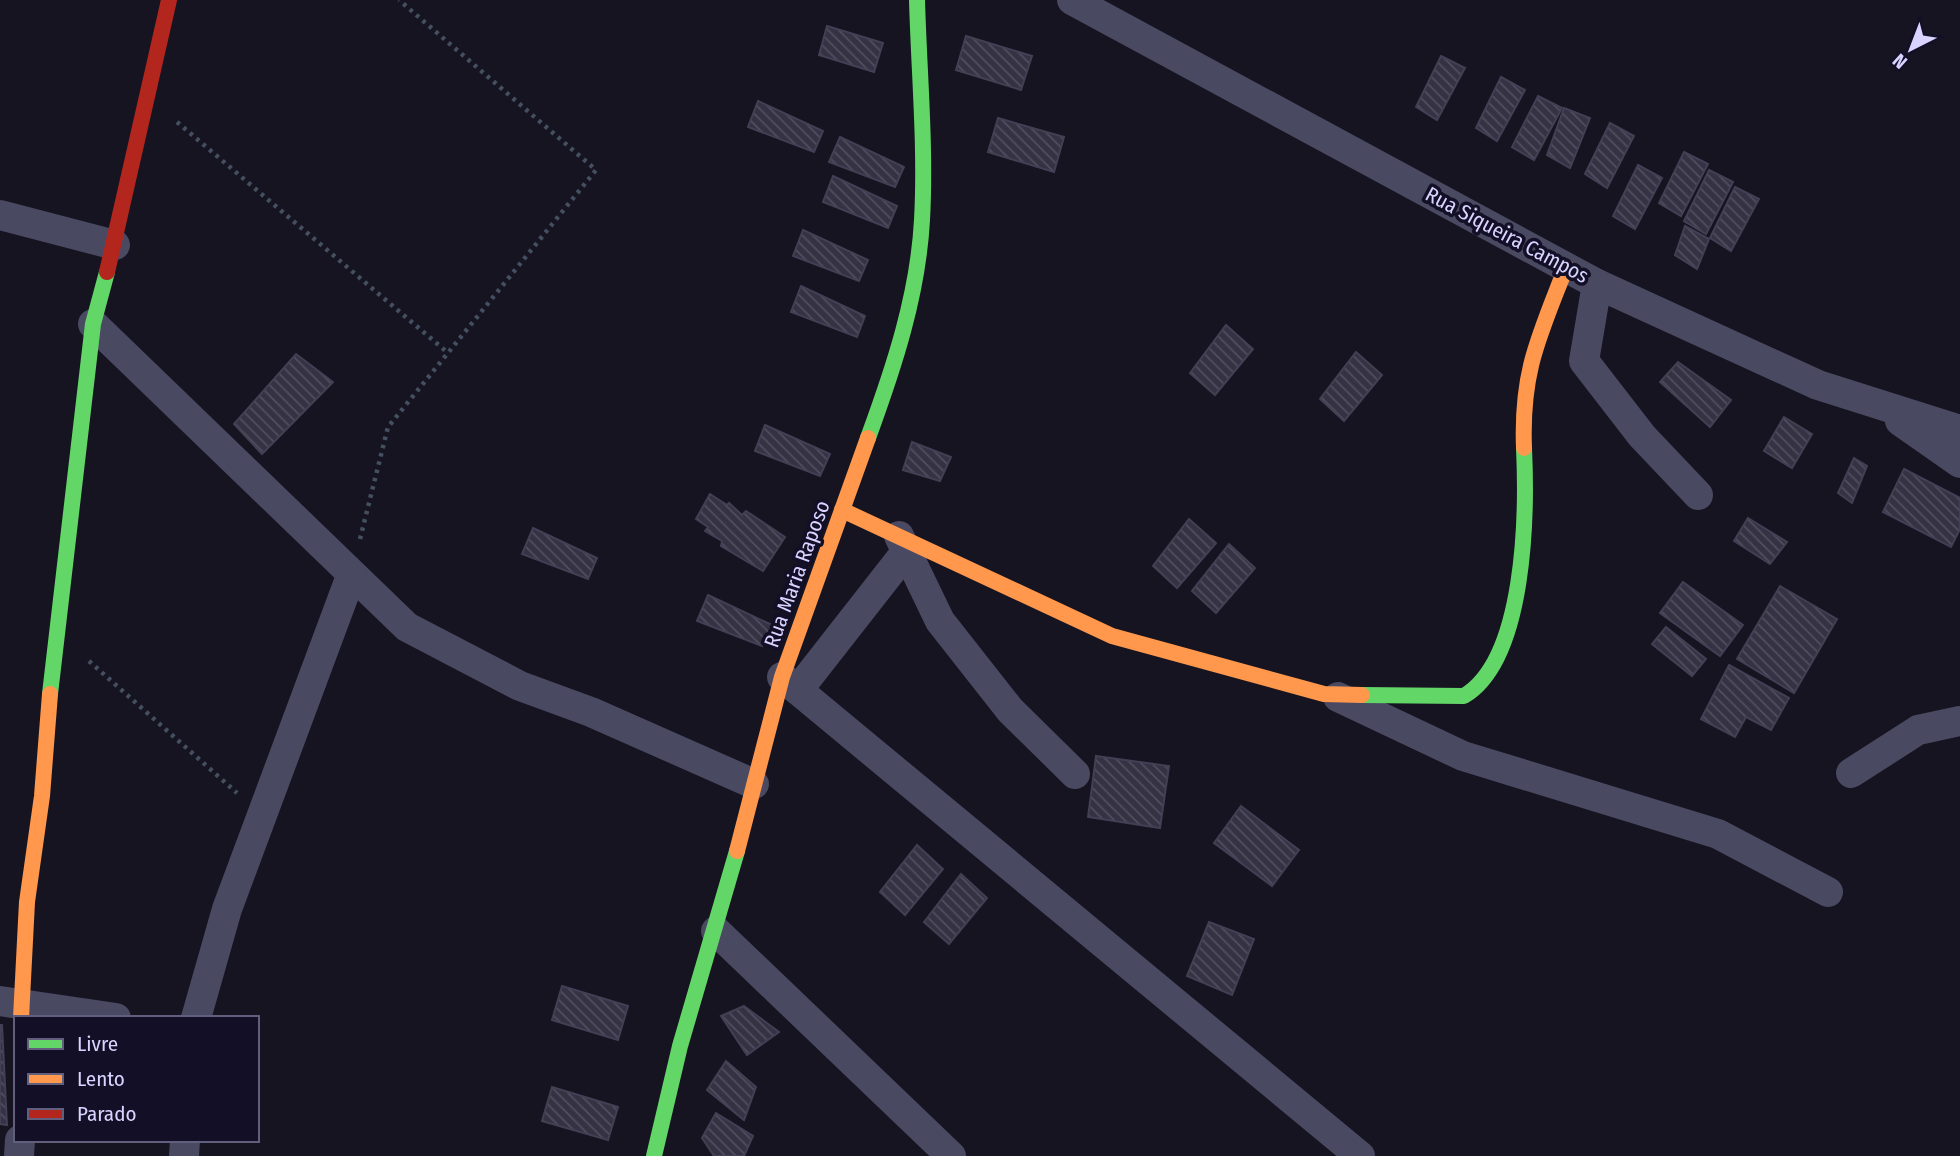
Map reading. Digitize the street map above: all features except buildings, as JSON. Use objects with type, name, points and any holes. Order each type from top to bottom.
[{"type":"street","points":[[97,1016],[14,1007],[42,796],[55,631],[93,324],[115,245],[169,0]]},
{"type":"street","name":"Rua Maria Raposo","points":[[654,1156],[680,1046],[716,931],[754,784],[790,683],[842,509],[894,366],[912,296],[922,220],[916,0]]},
{"type":"street","name":"Rua Siqueira Campos","points":[[1072,0],[1597,284],[1807,380],[1960,430]]},
{"type":"street","points":[[0,215],[115,245]]},
{"type":"street","points":[[1335,695],[1464,696],[1479,689],[1488,679],[1497,659],[1522,560],[1525,532],[1524,393],[1531,358],[1566,267]]},
{"type":"street","points":[[1597,284],[1584,361],[1642,436],[1698,495]]},
{"type":"street","points":[[93,324],[351,576],[407,627],[520,686],[591,712],[754,784]]},
{"type":"street","points":[[1880,406],[1960,463]]},
{"type":"street","points":[[842,509],[902,544],[1112,636],[1335,695],[1463,756],[1718,834],[1828,892]]},
{"type":"street","points":[[902,544],[790,683],[1360,1156]]},
{"type":"street","points":[[902,544],[940,621],[1010,709],[1075,774]]},
{"type":"street","points":[[197,1016],[226,909],[351,576]]},
{"type":"street","points":[[1851,773],[1918,730],[1960,720]]},
{"type":"street","points":[[716,931],[951,1156]]},
{"type":"path","points":[[351,576],[388,427],[596,170],[399,0]]},
{"type":"path","points":[[148,96],[448,353]]},
{"type":"path","points":[[55,631],[261,815]]},
{"type":"traffic: fast","points":[[868,438],[903,330],[920,248],[923,165],[917,0]]},
{"type":"traffic: fast","points":[[50,694],[93,324],[107,272]]},
{"type":"traffic: fast","points":[[1362,695],[1464,696],[1485,677],[1500,651],[1511,618],[1518,582],[1525,509],[1524,448]]},
{"type":"traffic: fast","points":[[654,1156],[680,1046],[737,851]]},
{"type":"traffic: slow","points":[[1524,448],[1529,375],[1540,335],[1566,267]]},
{"type":"traffic: slow","points":[[737,851],[782,677],[868,438]]},
{"type":"traffic: slow","points":[[842,510],[1112,636],[1324,694],[1362,695]]},
{"type":"traffic: slow","points":[[21,1016],[27,902],[42,796],[50,694]]},
{"type":"traffic: jam","points":[[107,272],[169,0]]}]
